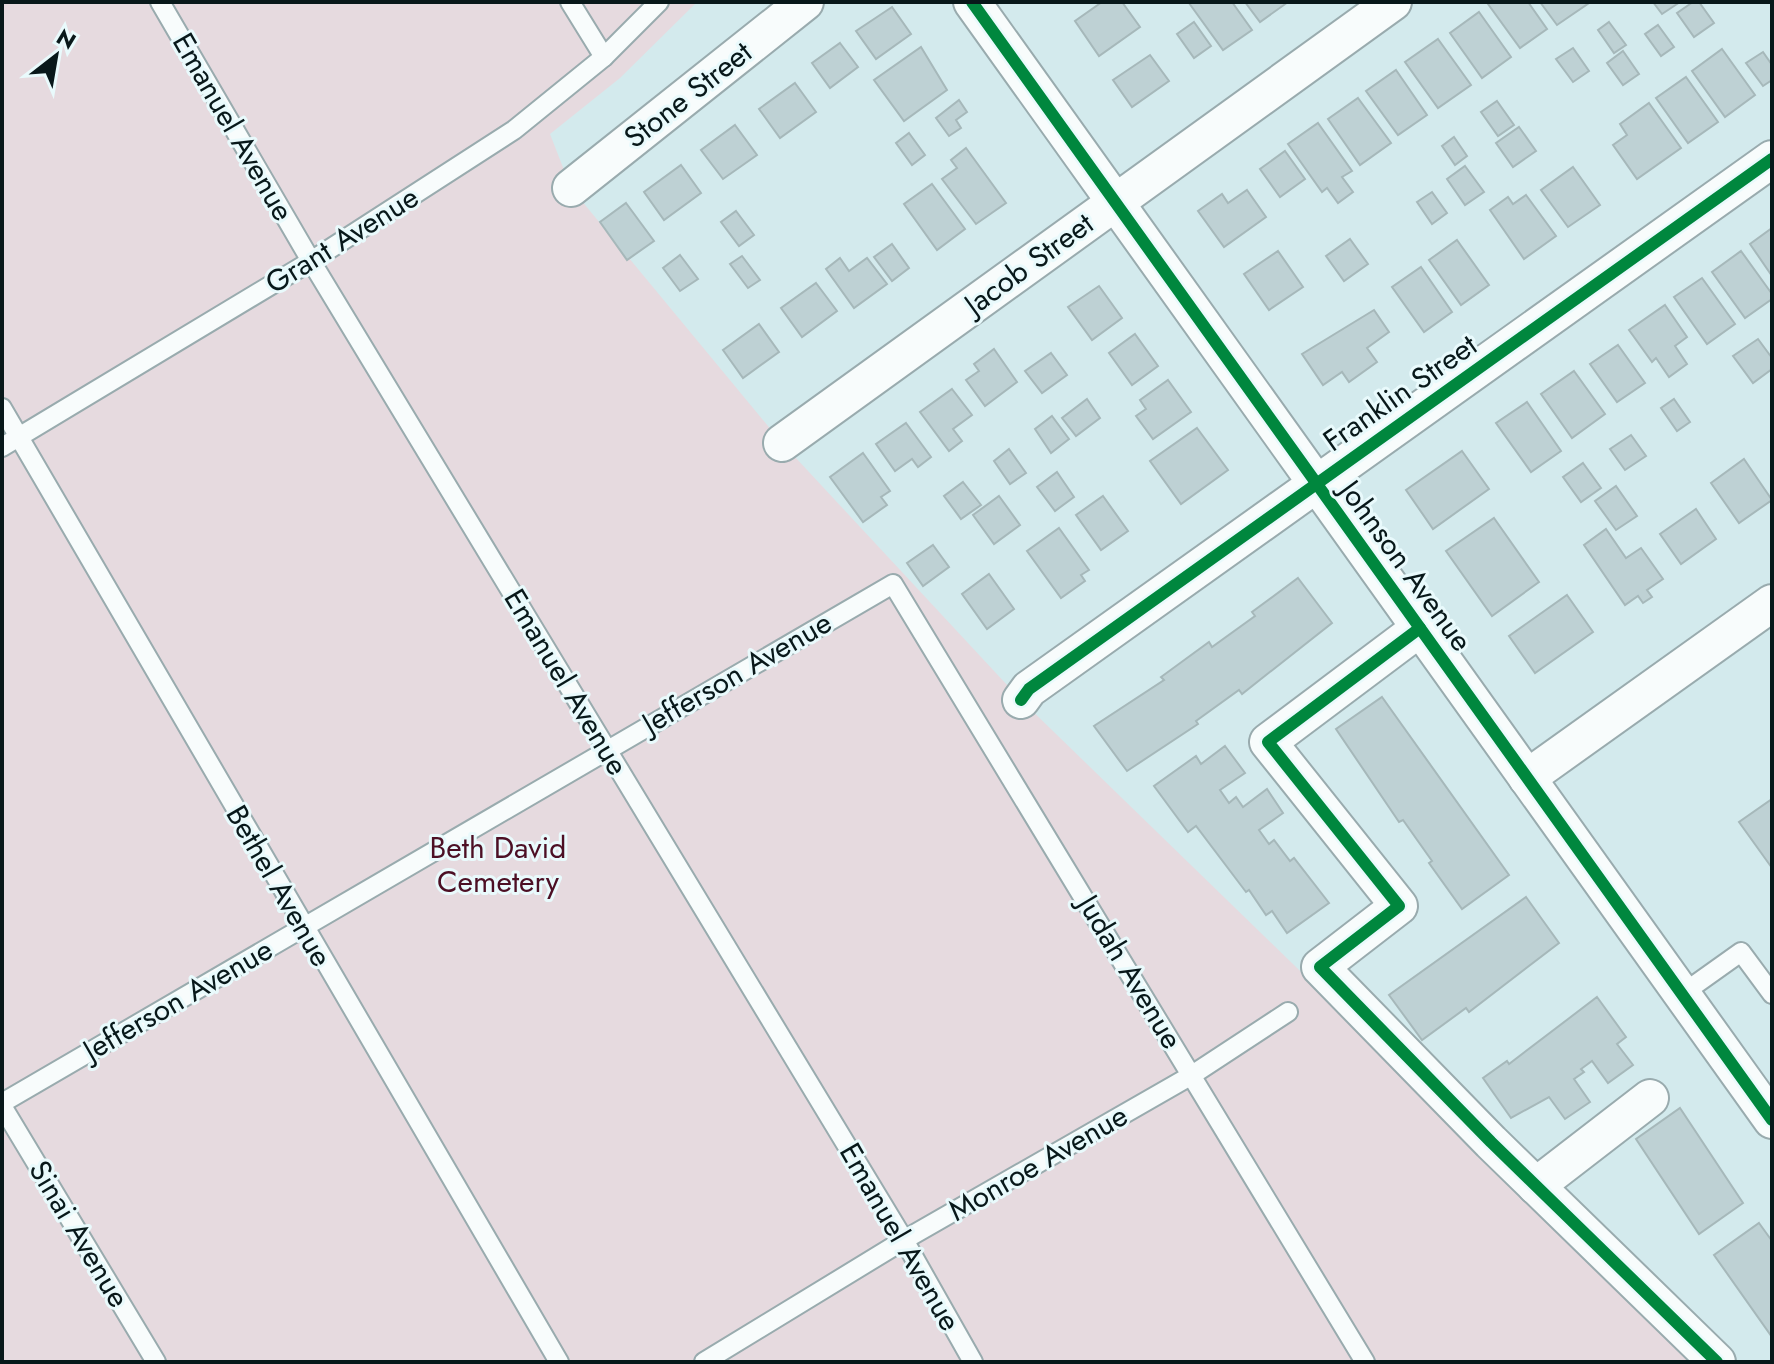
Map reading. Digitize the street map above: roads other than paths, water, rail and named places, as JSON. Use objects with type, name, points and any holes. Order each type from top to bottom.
[{"type":"street","name":"Stone Street","points":[[571,188],[805,2]]},
{"type":"street","name":"Johnson Avenue","points":[[972,2],[1772,1120]]},
{"type":"street","name":"Jacob Street","points":[[782,443],[1393,2]]},
{"type":"street","name":"Franklin Street","points":[[1021,700],[1029,689],[1772,159]]},
{"type":"street","points":[[1527,778],[1772,603]]},
{"type":"street","points":[[1420,628],[1268,742],[1399,906],[1320,967],[1536,1186],[1717,1362]]},
{"type":"street","points":[[1536,1186],[1650,1098]]},
{"type":"lane","name":"Emanuel Avenue","points":[[160,2],[311,261],[904,1240],[973,1362]]},
{"type":"lane","points":[[570,2],[604,57]]},
{"type":"lane","name":"Grant Avenue","points":[[2,447],[311,261],[514,130],[604,57],[659,2]]},
{"type":"lane","name":"Bethel Avenue","points":[[2,408],[559,1362]]},
{"type":"lane","name":"Jefferson Avenue","points":[[2,1105],[606,748],[893,584]]},
{"type":"lane","name":"Judah Avenue","points":[[893,584],[1365,1362]]},
{"type":"lane","points":[[1682,994],[1741,952],[1772,994]]},
{"type":"lane","name":"Monroe Avenue","points":[[704,1362],[904,1240],[1192,1075],[1288,1012]]},
{"type":"lane","name":"Sinai Avenue","points":[[2,1105],[156,1362]]},
{"type":"park label","name":"Beth David Cemetery","points":[[498,865]]}]
